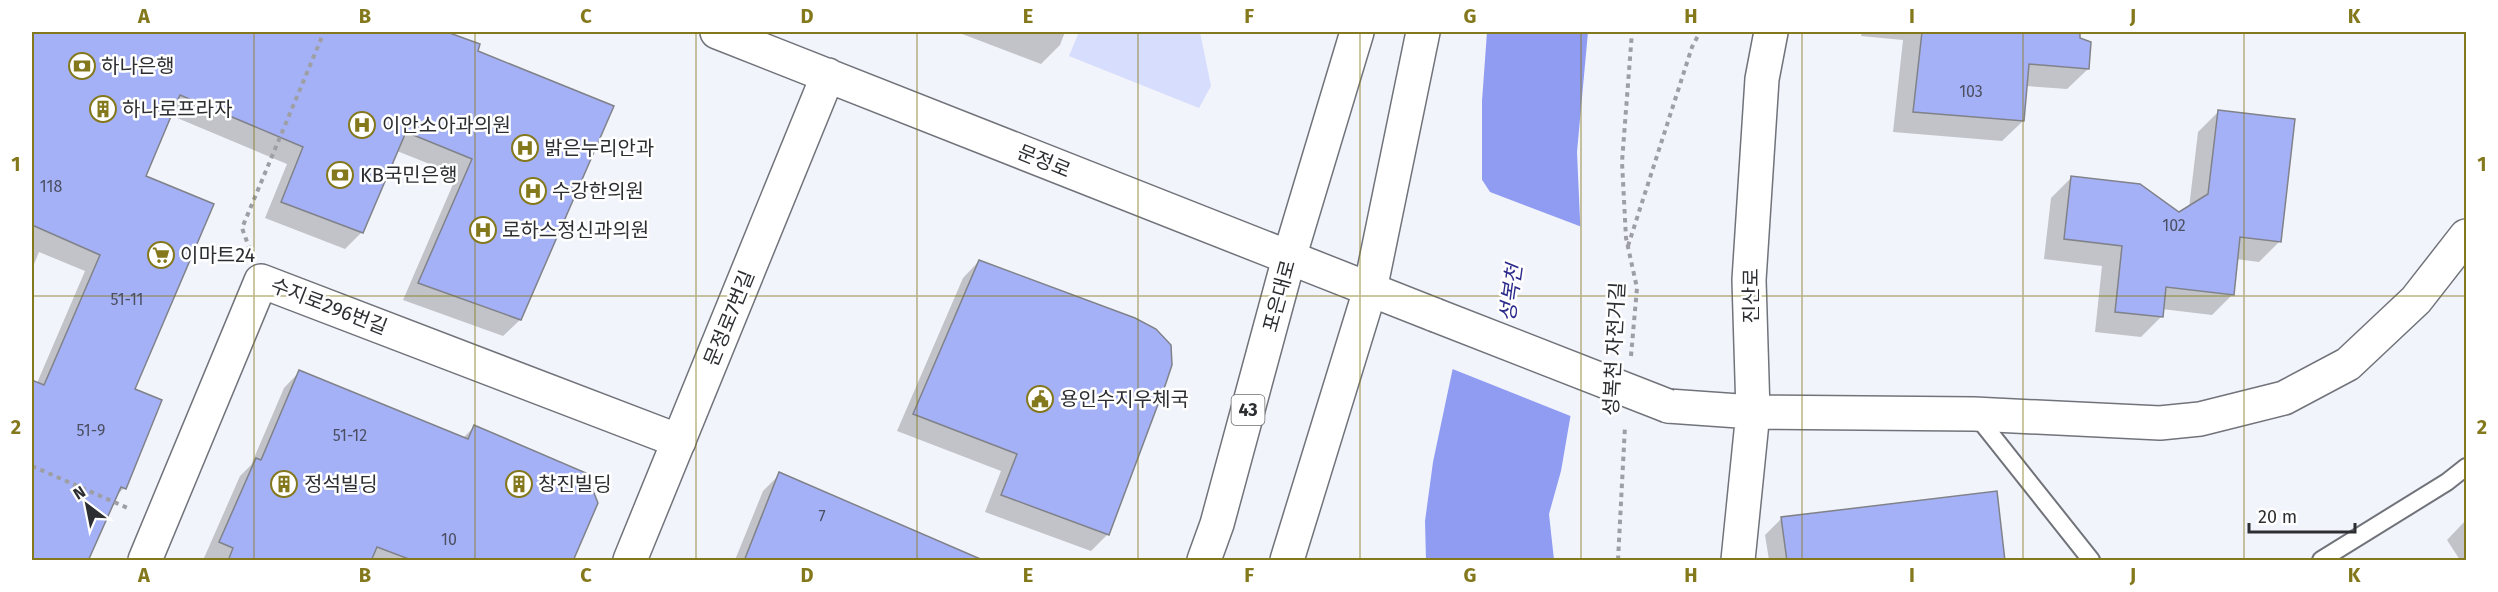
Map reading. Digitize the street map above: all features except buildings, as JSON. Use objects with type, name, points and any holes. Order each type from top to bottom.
[{"type":"street","name":"문정로","points":[[717,32],[1668,406],[1753,412],[1974,414],[2160,423],[2200,419],[2284,398],[2348,364],[2416,300],[2466,236]]},
{"type":"street","name":"포은대로","points":[[1204,561],[1217,524],[1289,258],[1357,32]]},
{"type":"street","points":[[1287,561],[1370,290],[1423,32]]},
{"type":"street","name":"진산로","points":[[1738,561],[1753,412],[1749,280],[1762,79],[1771,32]]},
{"type":"street","name":"문정로7번길","points":[[630,561],[828,75]]},
{"type":"street","name":"수지로296번길","points":[[145,561],[261,281],[679,441]]},
{"type":"lane","points":[[1974,414],[2091,561]]},
{"type":"lane","points":[[2321,561],[2447,482],[2466,467]]},
{"type":"path","points":[[261,281],[242,228],[324,32]]},
{"type":"path","name":"성복천 자전거길","points":[[1631,357],[1636,288],[1628,246],[1622,162],[1632,32]]},
{"type":"path","points":[[1628,246],[1692,47],[1700,32]]},
{"type":"path","name":"성복천 자전거길","points":[[1618,561],[1626,415]]},
{"type":"path","points":[[32,466],[161,523]]},
{"type":"shaded area","points":[[1079,32],[1200,32],[1211,86],[1199,108],[1069,56]]},
{"type":"water","name":"성복천","points":[[1487,32],[1588,32],[1577,152],[1585,332],[1561,471],[1549,514],[1554,560],[1426,560],[1425,521],[1433,462],[1482,230],[1482,101]]},
{"type":"pier","points":[[1479,175],[1490,192],[1582,227],[1588,332],[1573,417],[1450,368],[1479,229]]},
{"type":"place","name":"하나은행","points":[[82,66]]},
{"type":"place","name":"하나로프라자","points":[[103,109]]},
{"type":"place","name":"이안소아과의원","points":[[362,125]]},
{"type":"place","name":"밝은누리안과","points":[[525,148]]},
{"type":"place","name":"KB국민은행","points":[[340,175]]},
{"type":"place","name":"수강한의원","points":[[533,191]]},
{"type":"place","name":"로하스정신과의원","points":[[483,230]]},
{"type":"place","name":"이마트24","points":[[161,255]]},
{"type":"place","name":"용인수지우체국","points":[[1040,399]]},
{"type":"place","name":"정석빌딩","points":[[284,484]]},
{"type":"place","name":"창진빌딩","points":[[519,484]]}]
